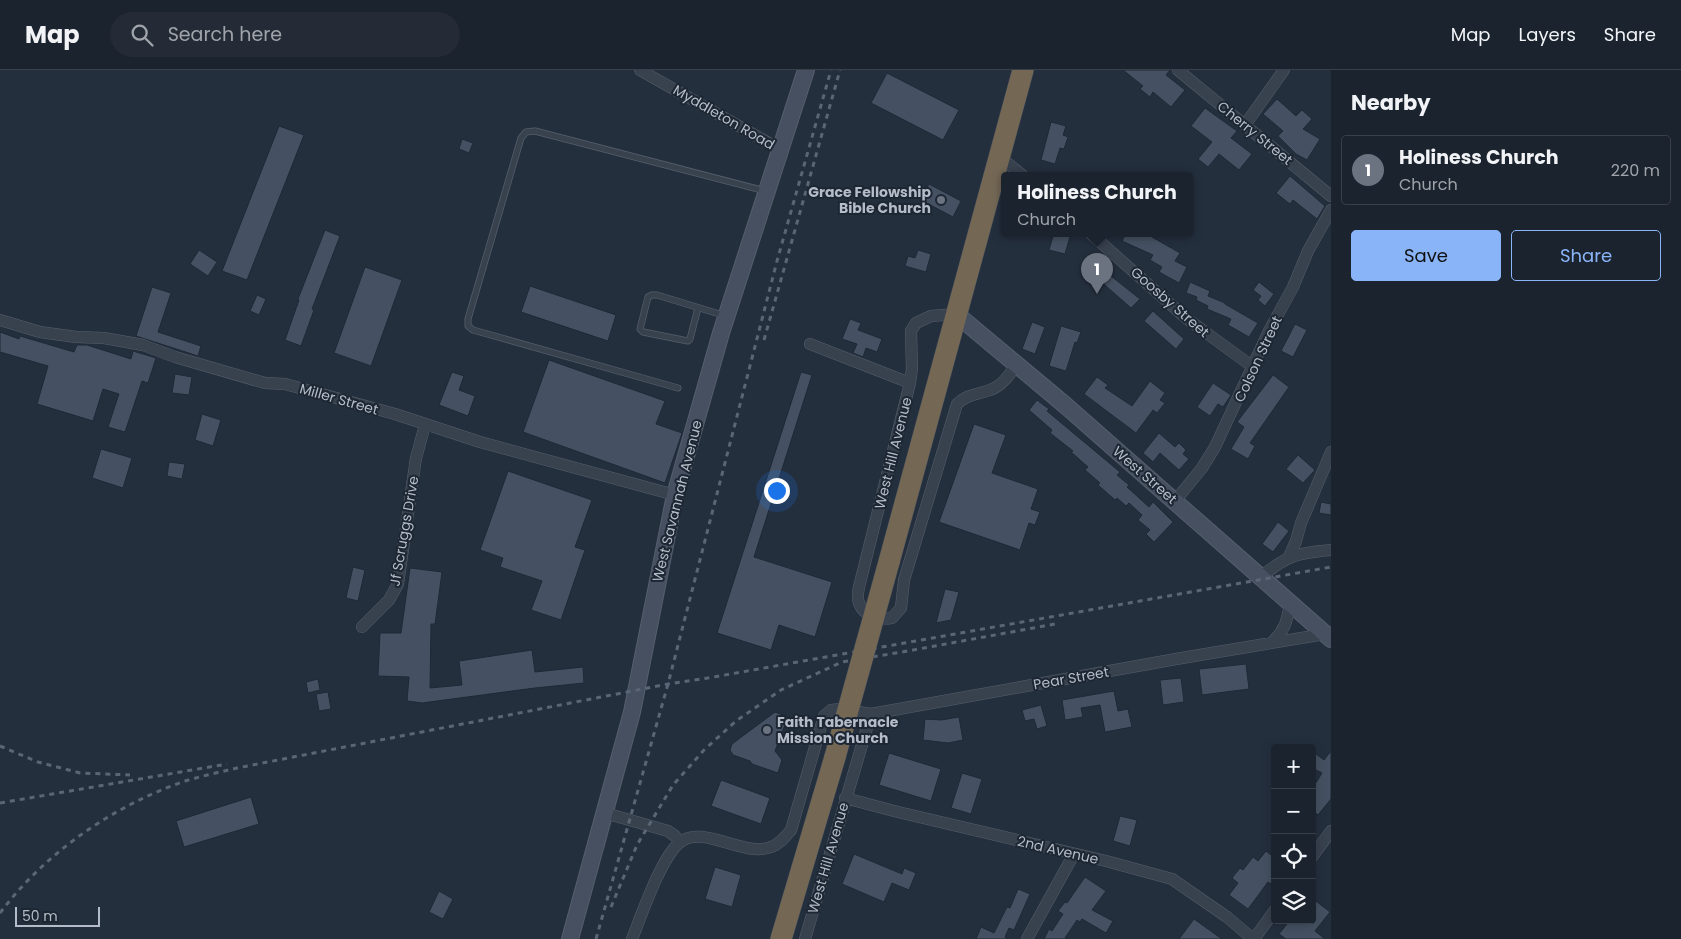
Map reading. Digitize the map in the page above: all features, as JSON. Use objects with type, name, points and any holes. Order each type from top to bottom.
[{"type":"highway","name":"West Hill Avenue","points":[[781,939],[835,757],[1024,70]]},
{"type":"street","name":"Myddleton Road","points":[[640,70],[781,150]]},
{"type":"street","name":"West Savannah Avenue","points":[[570,939],[632,712],[676,495],[727,316],[806,70]]},
{"type":"street","name":"Cherry Street","points":[[1178,70],[1331,196]]},
{"type":"street","points":[[1244,125],[1284,70]]},
{"type":"street","points":[[999,156],[1018,172]]},
{"type":"street","name":"Colson Street","points":[[1175,501],[1202,468],[1215,447],[1269,331],[1293,287],[1308,251],[1331,210]]},
{"type":"street","name":"Goosby Street","points":[[1095,237],[1186,318],[1253,367]]},
{"type":"street","name":"West Street","points":[[956,314],[1017,364],[1328,636]]},
{"type":"street","name":"West Hill Avenue","points":[[956,314],[931,316],[916,323],[910,331],[912,369],[910,383],[859,587],[858,601],[862,609],[869,614],[881,620],[892,618],[901,608],[904,580],[957,404],[964,397],[991,390],[998,386],[1008,377],[1017,364]]},
{"type":"street","name":"Miller Street","points":[[0,320],[40,332],[76,337],[104,338],[143,346],[265,383],[285,384],[394,414],[480,442],[676,495]]},
{"type":"street","points":[[810,344],[910,383]]},
{"type":"street","name":"Jf Scruggs Drive","points":[[362,627],[389,600],[398,584],[416,458],[425,425]]},
{"type":"street","points":[[1289,556],[1331,452]]},
{"type":"street","points":[[1261,577],[1289,556],[1331,550]]},
{"type":"street","points":[[1271,643],[1281,635],[1285,628],[1290,604]]},
{"type":"street","name":"Pear Street","points":[[871,714],[1271,643],[1328,636]]},
{"type":"street","points":[[632,939],[663,865],[680,842],[694,837],[758,850],[772,847],[782,841],[791,830],[824,716],[831,710],[840,708],[871,714]]},
{"type":"street","name":"West Hill Avenue","points":[[805,939],[871,714]]},
{"type":"street","name":"2nd Avenue","points":[[845,798],[1172,880],[1227,917],[1253,939]]},
{"type":"street","points":[[605,813],[668,831],[680,842]]},
{"type":"street","points":[[1316,852],[1331,831]]},
{"type":"street","points":[[1027,939],[1074,854]]},
{"type":"street","points":[[1253,939],[1271,915]]},
{"type":"lane","points":[[678,388],[473,330],[468,326],[468,319],[522,138],[526,132],[535,131],[768,191]]},
{"type":"lane","points":[[698,308],[688,342],[643,332],[640,329],[648,297],[652,295],[727,316]]},
{"type":"building","points":[[1123,70],[1170,70],[1166,75],[1185,90],[1171,107],[1153,92],[1150,97],[1140,89],[1143,86]]},
{"type":"building","points":[[887,73],[959,110],[943,140],[871,103]]},
{"type":"building","points":[[1277,99],[1296,116],[1302,110],[1312,119],[1303,129],[1320,139],[1307,160],[1296,154],[1278,136],[1283,131],[1263,114]]},
{"type":"building","points":[[1205,108],[1237,131],[1231,138],[1252,154],[1239,170],[1219,154],[1208,167],[1198,159],[1212,142],[1191,126]]},
{"type":"building","points":[[1051,122],[1066,126],[1063,135],[1068,137],[1064,149],[1060,148],[1055,164],[1041,160]]},
{"type":"building","points":[[279,126],[304,135],[247,280],[222,271]]},
{"type":"building","points":[[462,139],[473,143],[469,153],[459,149]]},
{"type":"building","points":[[1290,176],[1325,206],[1317,219],[1293,200],[1290,204],[1276,193]]},
{"type":"building","name":"Grace Fellowship Bible Church","points":[[929,184],[961,201],[953,217],[921,200]]},
{"type":"building","points":[[325,230],[340,236],[312,309],[314,310],[301,346],[285,340],[298,299]]},
{"type":"building","points":[[1053,237],[1070,237],[1065,254],[1049,250]]},
{"type":"building","points":[[1124,237],[1152,237],[1180,253],[1175,261],[1187,267],[1179,283],[1159,272],[1162,267],[1150,260],[1153,255],[1122,241]]},
{"type":"building","points":[[199,250],[217,262],[208,276],[190,264]]},
{"type":"building","points":[[918,250],[931,254],[926,272],[905,266],[908,256],[915,258]]},
{"type":"building","points":[[1090,256],[1106,272],[1140,299],[1131,308],[1082,265]]},
{"type":"building","points":[[365,267],[402,280],[371,366],[334,353]]},
{"type":"building","points":[[1190,282],[1210,291],[1208,296],[1225,303],[1258,323],[1249,337],[1228,325],[1231,319],[1207,309],[1208,306],[1196,300],[1197,297],[1186,293]]},
{"type":"building","points":[[1259,282],[1274,294],[1265,306],[1258,300],[1261,296],[1253,290]]},
{"type":"building","points":[[530,286],[616,315],[608,341],[521,312]]},
{"type":"building","points":[[152,287],[171,293],[158,332],[201,346],[198,356],[136,336]]},
{"type":"building","points":[[257,295],[266,299],[259,315],[250,311]]},
{"type":"building","points":[[1153,311],[1184,339],[1176,349],[1144,321]]},
{"type":"building","points":[[850,319],[861,323],[858,330],[882,339],[877,352],[866,348],[863,357],[853,353],[857,344],[842,339]]},
{"type":"building","points":[[1032,322],[1045,327],[1035,354],[1022,349]]},
{"type":"building","points":[[1295,324],[1307,330],[1293,357],[1281,351]]},
{"type":"building","points":[[1061,326],[1081,332],[1077,343],[1075,342],[1066,371],[1049,366]]},
{"type":"building","points":[[0,332],[19,339],[20,336],[74,352],[77,345],[87,345],[131,359],[133,351],[156,358],[148,383],[142,381],[125,432],[108,427],[119,394],[103,389],[93,421],[37,404],[48,366],[0,352]]},
{"type":"building","points":[[549,360],[665,401],[656,424],[682,433],[665,483],[523,432]]},
{"type":"building","points":[[452,372],[464,376],[459,390],[475,396],[468,416],[439,405]]},
{"type":"building","points":[[801,372],[812,375],[754,557],[832,582],[815,637],[779,625],[771,650],[717,633]]},
{"type":"building","points":[[175,374],[192,377],[189,395],[172,393]]},
{"type":"building","points":[[1273,375],[1289,387],[1250,443],[1255,446],[1248,459],[1231,449],[1244,427],[1237,422]]},
{"type":"building","points":[[1097,377],[1108,385],[1105,388],[1132,406],[1150,381],[1165,393],[1160,400],[1165,403],[1157,413],[1153,410],[1136,433],[1084,394]]},
{"type":"building","points":[[1213,383],[1231,395],[1223,407],[1218,404],[1210,416],[1197,407]]},
{"type":"building","points":[[1037,400],[1049,409],[1047,411],[1120,472],[1117,475],[1149,507],[1153,502],[1173,522],[1154,542],[1146,534],[1150,530],[1138,520],[1142,515],[1129,503],[1126,506],[1117,498],[1115,500],[1098,485],[1100,483],[1085,470],[1088,467],[1071,452],[1073,451],[1050,433],[1052,430],[1029,410]]},
{"type":"building","points":[[202,414],[221,420],[213,446],[195,440]]},
{"type":"building","points":[[974,424],[1006,435],[992,473],[1038,489],[1031,509],[1040,512],[1035,525],[1029,523],[1020,550],[939,522]]},
{"type":"building","points":[[1159,433],[1175,447],[1179,443],[1186,450],[1183,454],[1189,459],[1179,470],[1160,453],[1153,462],[1143,453]]},
{"type":"building","points":[[101,449],[132,458],[123,488],[92,478]]},
{"type":"building","points":[[1298,455],[1315,470],[1303,483],[1286,469]]},
{"type":"building","points":[[169,462],[185,464],[182,479],[167,476]]},
{"type":"building","points":[[508,471],[592,500],[575,547],[585,550],[561,620],[531,610],[542,581],[500,567],[503,558],[480,550]]},
{"type":"building","points":[[1321,502],[1331,504],[1331,515],[1319,513]]},
{"type":"building","points":[[1278,522],[1289,531],[1273,552],[1262,544]]},
{"type":"building","points":[[353,567],[365,570],[358,601],[346,598]]},
{"type":"building","points":[[410,568],[442,572],[435,624],[431,624],[430,688],[462,685],[459,661],[532,650],[535,672],[583,667],[584,683],[422,703],[407,701],[409,677],[378,676],[380,633],[401,633]]},
{"type":"building","points":[[945,589],[959,592],[951,620],[936,623]]},
{"type":"building","points":[[1246,664],[1249,689],[1202,695],[1199,669]]},
{"type":"building","points":[[1181,678],[1184,702],[1163,705],[1160,680]]},
{"type":"building","points":[[318,679],[320,690],[308,693],[306,682]]},
{"type":"building","points":[[1114,691],[1118,711],[1128,709],[1132,727],[1105,732],[1100,705],[1081,708],[1083,717],[1065,720],[1062,700]]},
{"type":"building","points":[[328,692],[331,709],[319,711],[316,694]]},
{"type":"building","points":[[1041,705],[1047,726],[1037,729],[1034,719],[1025,721],[1022,710]]},
{"type":"building","name":"Faith Tabernacle Mission Church","points":[[775,712],[788,717],[775,751],[782,760],[778,773],[733,755],[730,750],[732,744]]},
{"type":"building","points":[[959,717],[963,740],[948,743],[923,740],[925,719],[941,720]]},
{"type":"building","points":[[1331,751],[1331,799],[1318,815],[1316,813],[1316,783],[1322,773],[1316,770],[1316,754],[1324,760]]},
{"type":"building","points":[[889,753],[941,769],[931,801],[879,785]]},
{"type":"building","points":[[962,773],[982,779],[971,814],[951,808]]},
{"type":"building","points":[[721,780],[770,798],[761,824],[711,806]]},
{"type":"building","points":[[251,797],[259,824],[184,847],[176,821]]},
{"type":"building","points":[[1120,816],[1137,820],[1130,846],[1113,841]]},
{"type":"building","points":[[1266,851],[1271,855],[1271,884],[1268,882],[1248,909],[1229,895],[1238,883],[1232,878],[1240,868],[1243,870],[1253,857],[1258,861]]},
{"type":"building","points":[[854,854],[902,874],[904,868],[916,873],[909,890],[892,883],[884,902],[842,884]]},
{"type":"building","points":[[715,867],[741,875],[732,907],[705,899]]},
{"type":"building","points":[[1085,877],[1106,891],[1092,910],[1113,921],[1106,933],[1082,919],[1080,922],[1077,920],[1065,938],[1068,939],[1044,939],[1049,929],[1052,931],[1063,914],[1058,911],[1065,902],[1067,903]]},
{"type":"building","points":[[1018,889],[1030,894],[1014,930],[1009,928],[1005,937],[1008,939],[976,939],[981,927],[994,933],[1007,907],[1010,908]]},
{"type":"building","points":[[439,891],[453,899],[443,919],[429,912]]},
{"type":"building","points":[[1316,901],[1330,912],[1315,931],[1325,939],[1286,939],[1279,934],[1287,924],[1316,924]]},
{"type":"building","points":[[1194,919],[1222,939],[1179,939]]},
{"type":"railway","points":[[596,939],[668,684],[777,261],[831,70]]},
{"type":"railway","points":[[764,340],[840,70]]},
{"type":"railway","points":[[0,913],[38,870],[83,834],[107,818],[158,791],[198,777],[668,684],[1331,567]]},
{"type":"railway","points":[[611,907],[637,845],[673,785],[704,750],[736,721],[781,690],[842,662],[1055,624]]},
{"type":"railway","points":[[0,746],[38,762],[80,773],[130,775]]},
{"type":"railway","points":[[0,803],[227,764]]},
{"type":"place","name":"Grace Fellowship Bible Church","points":[[941,200]]},
{"type":"place","name":"Holiness Church","points":[[1097,294]]},
{"type":"place","name":"Faith Tabernacle Mission Church","points":[[767,730]]}]
